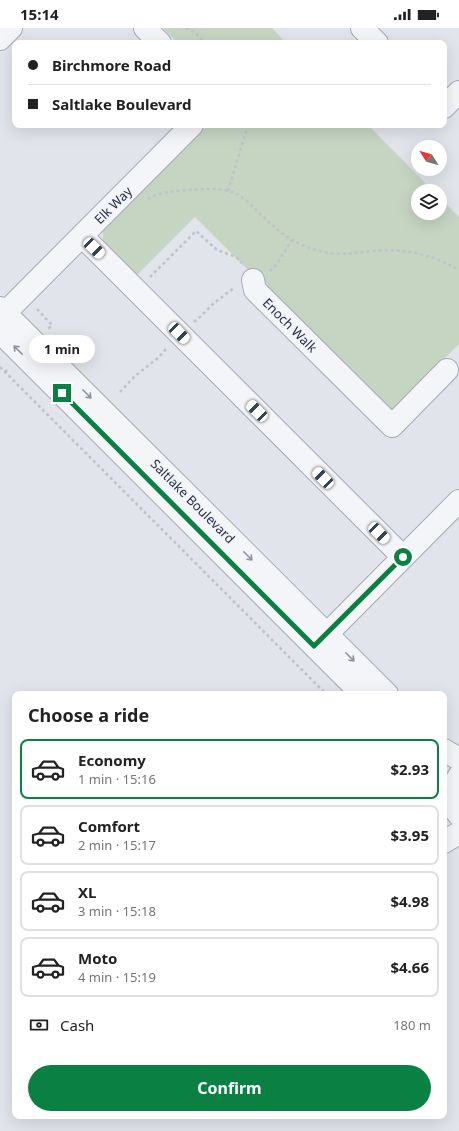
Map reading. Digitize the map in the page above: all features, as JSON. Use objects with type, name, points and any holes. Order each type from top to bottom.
[{"type":"street","points":[[0,39],[11,28]]},
{"type":"street","points":[[145,28],[157,40]]},
{"type":"street","points":[[362,28],[374,40]]},
{"type":"street","points":[[447,104],[459,92]]},
{"type":"street","name":"Elk Way","points":[[1,318],[189,128]]},
{"type":"street","points":[[82,236],[403,557]]},
{"type":"street","name":"Enoch Walk","points":[[253,280],[255,290],[392,426],[447,370]]},
{"type":"street","name":"Saltlake Boulevard","points":[[1,318],[29,349],[320,640],[383,691]]},
{"type":"street","points":[[320,640],[459,501]]},
{"type":"street","name":"Saltlake Boulevard","points":[[320,640],[360,691]]},
{"type":"street","points":[[447,752],[459,759]]},
{"type":"street","points":[[447,840],[459,833]]},
{"type":"path","points":[[186,28],[194,32],[201,40]]},
{"type":"path","points":[[228,191],[247,128]]},
{"type":"path","points":[[145,201],[156,195],[174,191],[214,189],[228,191],[237,194],[279,232],[292,240],[320,251],[334,254],[391,250],[409,251],[440,261],[459,270]]},
{"type":"path","points":[[137,290],[196,230],[217,250],[236,257],[251,272],[253,280]]},
{"type":"path","points":[[120,392],[135,376],[158,358],[179,333],[198,319],[214,303],[244,281],[253,280],[270,271],[276,265],[292,240]]},
{"type":"path","points":[[4,372],[52,325],[35,308]]},
{"type":"path","points":[[0,368],[323,691]]},
{"type":"green space","points":[[163,28],[272,28],[283,40],[175,40]]},
{"type":"green space","points":[[205,128],[371,128],[411,169],[411,176],[418,176],[426,184],[411,184],[411,220],[447,220],[447,205],[459,217],[459,344],[390,412],[195,217],[137,275],[103,242],[103,229]]},
{"type":"route","points":[[62,393],[314,646],[403,557]]}]
